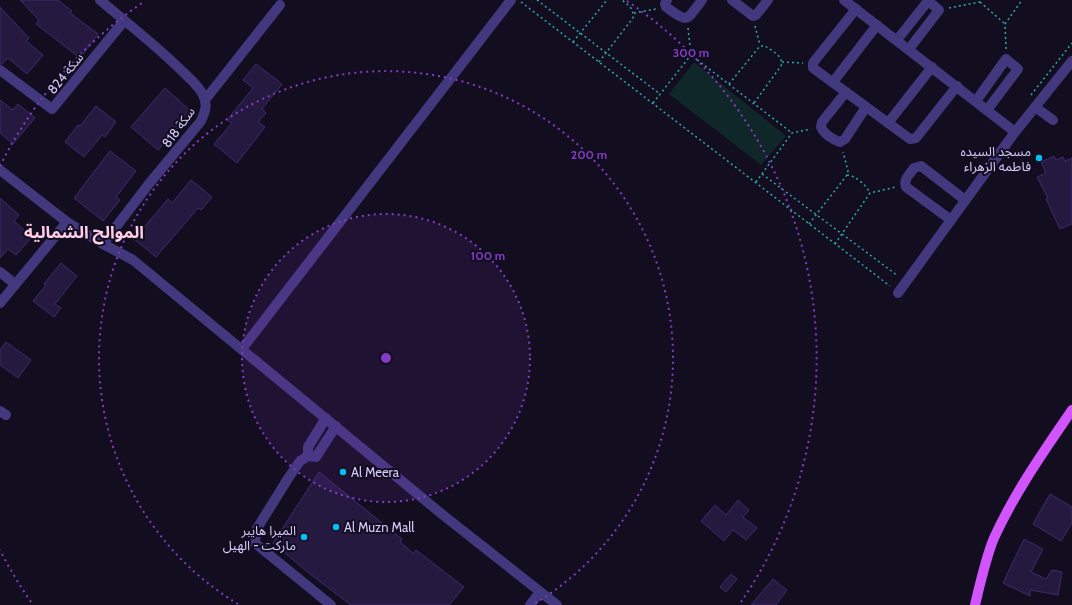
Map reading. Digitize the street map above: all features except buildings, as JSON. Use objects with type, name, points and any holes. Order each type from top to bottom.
[{"type":"main road","points":[[976,605],[994,538],[1030,472],[1072,410]]},
{"type":"street","name":"سكة 818","points":[[100,0],[161,51],[193,82],[203,93],[206,106],[205,114],[201,121],[148,185],[103,244]]},
{"type":"street","points":[[666,3],[682,18],[686,18],[690,16],[702,0]]},
{"type":"street","points":[[733,0],[753,16],[756,15],[768,0]]},
{"type":"street","points":[[844,0],[1015,132]]},
{"type":"street","points":[[242,349],[511,1]]},
{"type":"street","points":[[897,40],[928,1],[939,10],[909,50]]},
{"type":"street","points":[[205,100],[280,5]]},
{"type":"street","points":[[856,9],[813,66],[833,82],[910,139],[916,138],[956,86]]},
{"type":"street","name":"سكة 824","points":[[0,70],[52,109],[124,21]]},
{"type":"street","points":[[833,82],[876,25]]},
{"type":"street","points":[[976,101],[1006,59],[1018,69],[988,110]]},
{"type":"street","points":[[898,293],[1015,132],[1072,60]]},
{"type":"street","points":[[888,123],[932,67]]},
{"type":"street","points":[[846,92],[822,122],[822,130],[836,141],[840,142],[845,139],[866,107]]},
{"type":"street","points":[[1035,107],[1053,120]]},
{"type":"street","points":[[951,220],[905,185],[905,180],[914,168],[921,166],[965,200]]},
{"type":"street","points":[[0,170],[67,222],[133,260],[443,515],[557,605]]},
{"type":"street","points":[[0,303],[67,222]]},
{"type":"street","points":[[0,272],[15,284]]},
{"type":"street","points":[[312,457],[308,447],[326,418]]},
{"type":"street","points":[[331,605],[255,543],[256,530],[300,461],[312,457],[336,426]]},
{"type":"street","points":[[530,605],[540,592]]},
{"type":"path","points":[[537,0],[660,94]]},
{"type":"path","points":[[573,42],[607,0]]},
{"type":"path","points":[[599,62],[632,18],[632,8],[622,0]]},
{"type":"path","points":[[1006,59],[1005,24],[1022,0]]},
{"type":"path","points":[[511,1],[573,42],[898,293]]},
{"type":"path","points":[[939,10],[981,1],[1005,24]]},
{"type":"path","points":[[633,13],[666,3]]},
{"type":"path","points":[[753,16],[760,46]]},
{"type":"path","points":[[686,18],[691,55],[792,133]]},
{"type":"path","points":[[1030,96],[1072,43]]},
{"type":"path","points":[[754,103],[781,66],[782,62],[781,58],[764,46],[760,46]]},
{"type":"path","points":[[729,84],[760,46]]},
{"type":"path","points":[[653,103],[691,55]]},
{"type":"path","points":[[782,62],[813,66]]},
{"type":"path","points":[[756,182],[792,133],[821,127]]},
{"type":"path","points":[[809,224],[847,175],[847,166],[840,142]]},
{"type":"path","points":[[762,174],[906,282]]},
{"type":"path","points":[[847,175],[851,175],[868,188],[870,194]]},
{"type":"path","points":[[835,244],[870,194],[905,185]]},
{"type":"green space","points":[[694,62],[786,136],[761,165],[669,94]]},
{"type":"place","name":"مسجد السيده فاطمه الزهراء","points":[[1039,158]]},
{"type":"place","name":"Al Meera","points":[[343,472]]},
{"type":"place","name":"Al Muzn Mall","points":[[336,527]]},
{"type":"place","name":"الميرا هايبر ماركت - الهيل","points":[[304,537]]},
{"type":"district","name":"الموالح الشمالية","points":[[84,232]]}]
